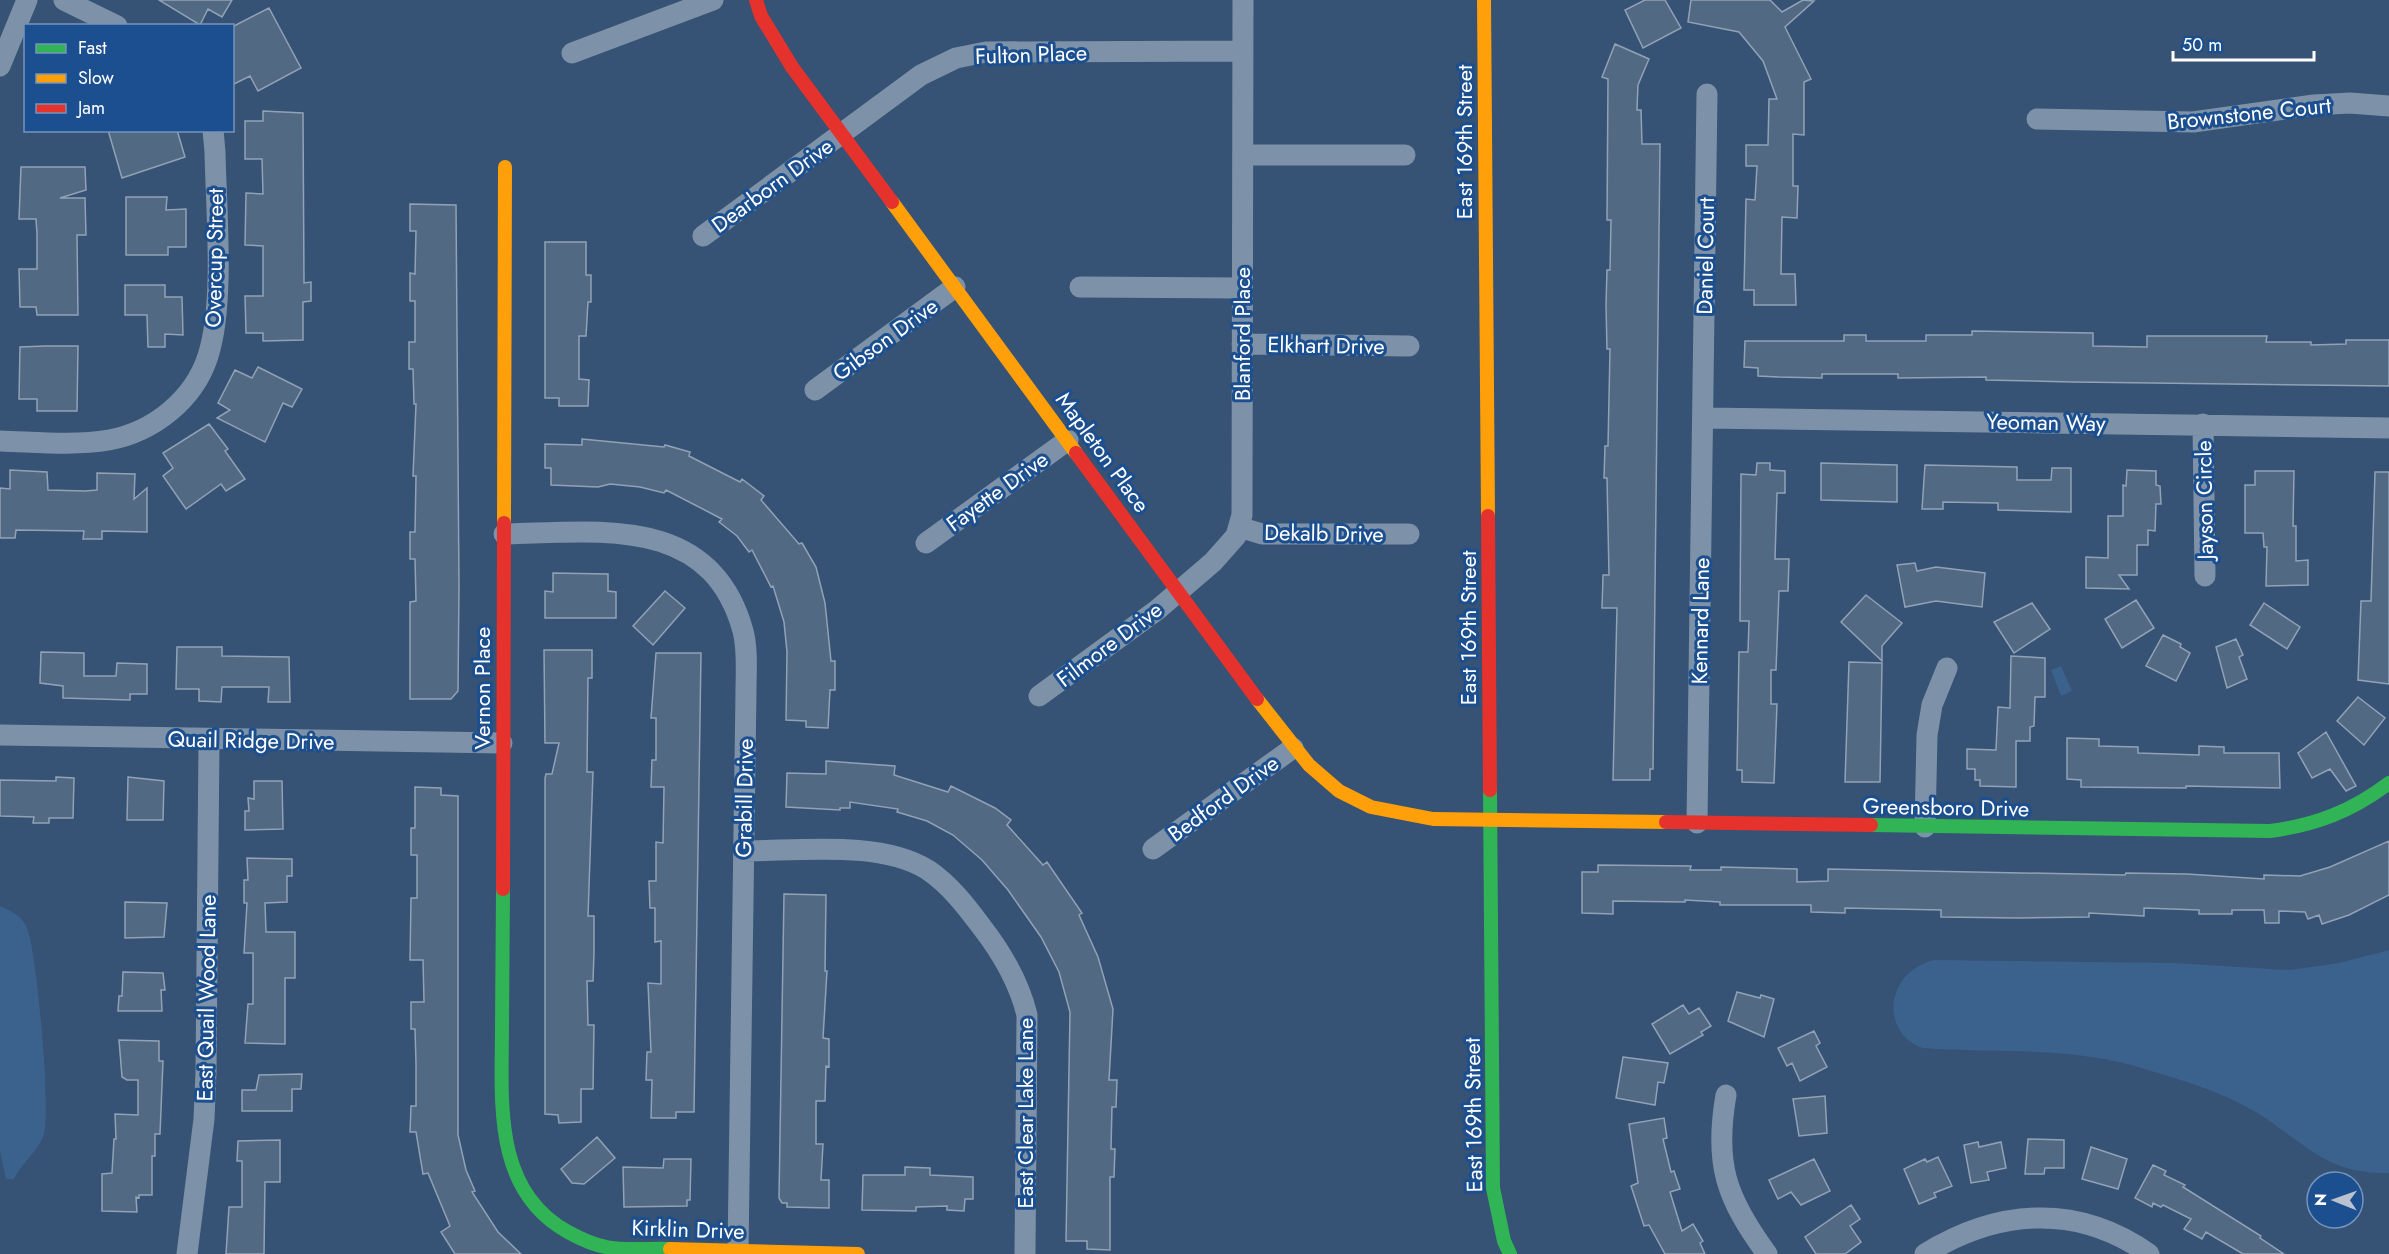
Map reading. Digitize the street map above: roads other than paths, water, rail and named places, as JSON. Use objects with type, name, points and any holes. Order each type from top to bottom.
[{"type":"street","points":[[0,66],[27,0]]},
{"type":"street","points":[[64,0],[113,24]]},
{"type":"street","points":[[572,53],[713,0]]},
{"type":"street","name":"Mapleton Place","points":[[756,0],[775,43],[1293,748],[1328,785],[1350,798],[1381,811],[1433,819],[1491,820]]},
{"type":"street","name":"Blanford Place","points":[[1179,591],[1232,542],[1242,514],[1243,0]]},
{"type":"street","name":"East 169th Street","points":[[1484,0],[1493,1188],[1504,1241],[1510,1254]]},
{"type":"street","name":"Fulton Place","points":[[842,133],[921,75],[940,64],[973,53],[1242,51]]},
{"type":"street","name":"Daniel Court","points":[[1703,418],[1707,94]]},
{"type":"street","name":"Brownstone Court","points":[[2037,118],[2193,123],[2314,105],[2350,103],[2389,106]]},
{"type":"street","name":"Overcup Street","points":[[0,441],[83,443],[130,434],[158,422],[181,401],[197,380],[212,339],[215,305],[213,132]]},
{"type":"street","name":"Dearborn Drive","points":[[703,236],[842,133]]},
{"type":"street","points":[[1243,155],[1405,155]]},
{"type":"street","name":"Vernon Place","points":[[505,167],[503,1126],[514,1174],[531,1203]]},
{"type":"street","name":"Gibson Drive","points":[[815,390],[955,287]]},
{"type":"street","points":[[1080,287],[1241,288]]},
{"type":"street","name":"Elkhart Drive","points":[[1242,344],[1409,346]]},
{"type":"street","name":"Yeoman Way","points":[[1703,418],[2389,428]]},
{"type":"street","name":"Kennard Lane","points":[[1697,824],[1703,418]]},
{"type":"street","name":"Jayson Circle","points":[[2203,424],[2205,576]]},
{"type":"street","name":"Fayette Drive","points":[[926,543],[1068,440]]},
{"type":"street","name":"Dekalb Drive","points":[[1239,527],[1262,534],[1409,534]]},
{"type":"street","name":"Grabill Drive","points":[[504,534],[597,532],[651,538],[679,549],[703,563],[723,583],[732,601],[745,645],[738,1252]]},
{"type":"street","name":"Filmore Drive","points":[[1039,696],[1157,610],[1179,591]]},
{"type":"street","points":[[1925,827],[1927,735],[1932,705],[1947,668]]},
{"type":"street","name":"Quail Ridge Drive","points":[[0,735],[502,743]]},
{"type":"street","name":"East Quail Wood Lane","points":[[187,1254],[204,1119],[209,740]]},
{"type":"street","name":"Bedford Drive","points":[[1153,849],[1293,748]]},
{"type":"street","name":"Greensboro Drive","points":[[1491,820],[2270,831],[2306,827],[2333,818],[2363,804],[2389,783]]},
{"type":"street","name":"East Clear Lake Lane","points":[[744,850],[852,851],[903,858],[927,870],[947,885],[985,930],[1015,978],[1027,1015],[1025,1254]]},
{"type":"street","points":[[1726,1095],[1720,1126],[1723,1168],[1731,1194],[1748,1227],[1767,1254]]},
{"type":"street","name":"Kirklin Drive","points":[[531,1203],[542,1217],[560,1229],[581,1240],[606,1247],[858,1254]]},
{"type":"street","points":[[1925,1254],[1951,1238],[1983,1225],[2043,1217],[2088,1224],[2110,1232],[2149,1254]]},
{"type":"water","points":[[2061,666],[2072,691],[2061,696],[2051,670]]},
{"type":"water","points":[[0,906],[16,914],[22,920],[31,943],[39,997],[46,1095],[46,1119],[42,1140],[14,1179],[6,1179],[0,1151]]},
{"type":"water","points":[[2389,950],[2389,1173],[2365,1172],[2365,1170],[2345,1167],[2327,1160],[2245,1106],[2175,1078],[2093,1057],[2037,1052],[1922,1048],[1908,1040],[1899,1029],[1894,1016],[1894,1002],[1898,988],[1906,976],[1918,966],[1934,960],[2176,963],[2290,970],[2339,963]]}]
